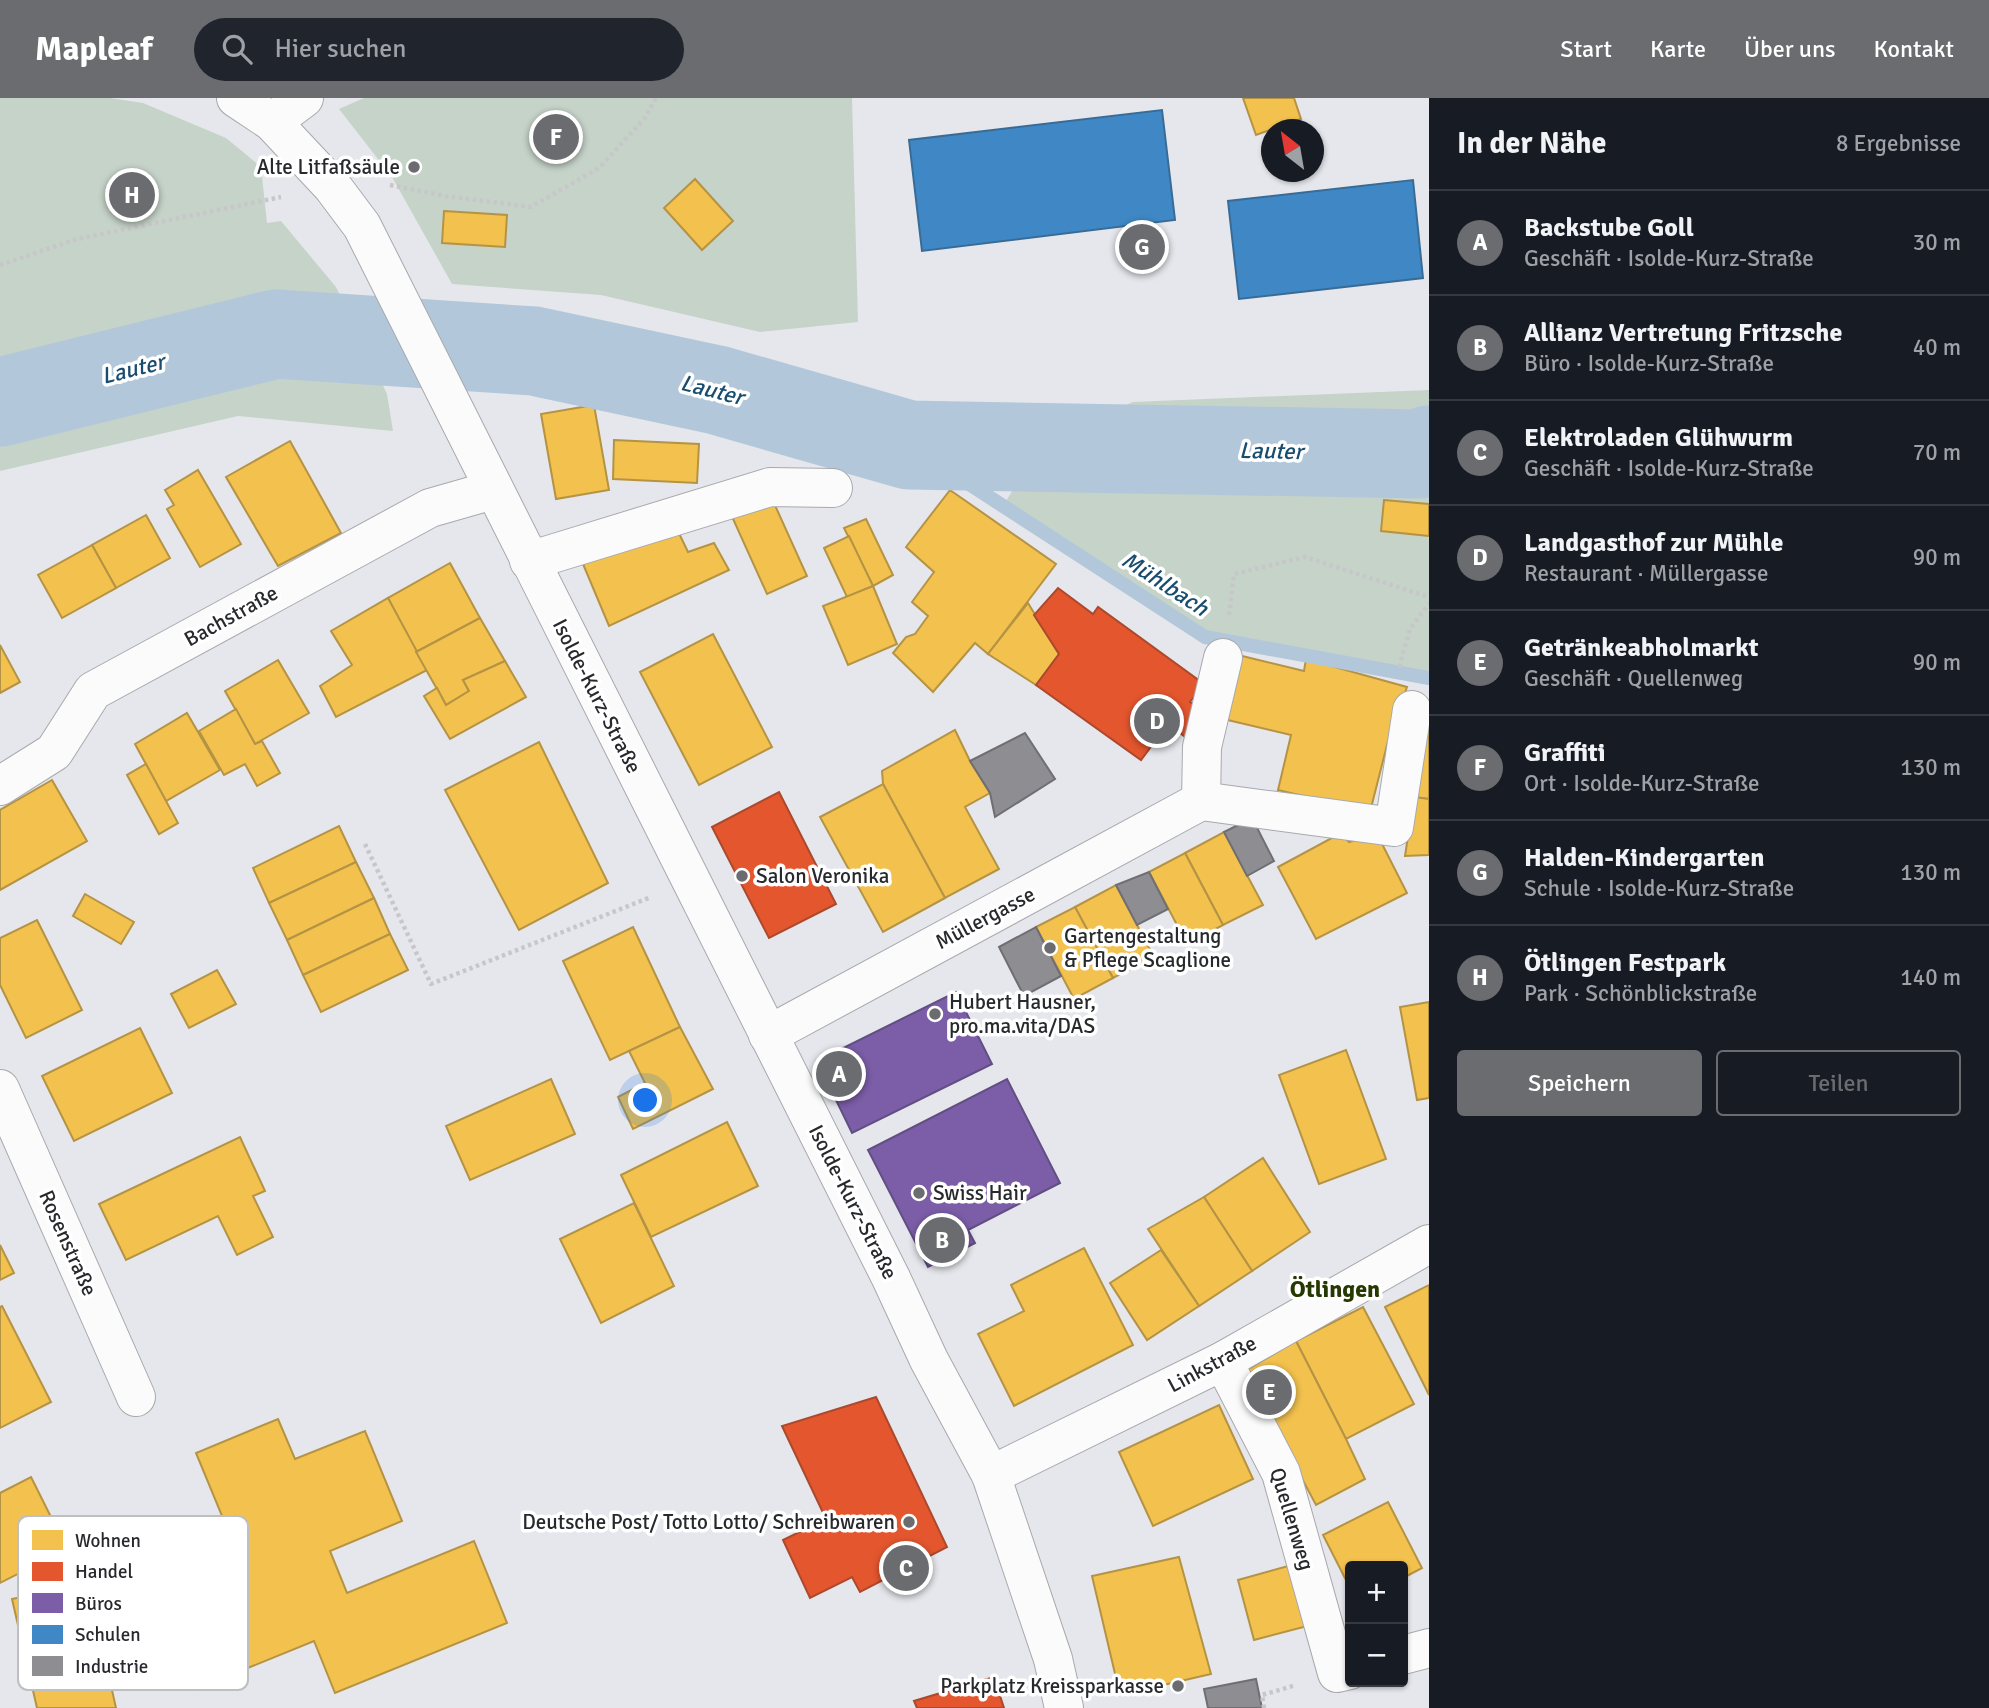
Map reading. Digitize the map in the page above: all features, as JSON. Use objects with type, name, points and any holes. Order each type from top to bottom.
[{"type":"street","name":"Isolde-Kurz-Straße","points":[[236,98],[272,122],[332,186],[362,226],[891,1278],[929,1360],[990,1475],[1053,1659],[1064,1708]]},
{"type":"street","points":[[272,122],[304,98]]},
{"type":"street","points":[[529,561],[770,487],[833,488]]},
{"type":"street","name":"Bachstraße","points":[[0,786],[54,752],[93,691],[430,508],[493,490]]},
{"type":"street","points":[[1223,658],[1202,747],[1201,801],[1394,827],[1412,710]]},
{"type":"street","name":"Müllergasse","points":[[768,1035],[1201,801]]},
{"type":"street","name":"Rosenstraße","points":[[0,1089],[136,1397]]},
{"type":"street","name":"Linkstraße","points":[[990,1475],[1223,1360],[1429,1244]]},
{"type":"street","name":"Quellenweg","points":[[1223,1360],[1281,1473],[1337,1673],[1345,1671]]},
{"type":"street","points":[[1408,1654],[1429,1648]]},
{"type":"path","points":[[0,265],[77,239],[332,186],[388,185],[445,196],[531,207],[599,168],[645,118],[656,98]]},
{"type":"path","points":[[1228,620],[1234,574],[1306,557],[1429,597]]},
{"type":"path","points":[[1397,674],[1410,629],[1429,603]]},
{"type":"path","points":[[365,844],[431,984],[691,881]]},
{"type":"shaded area","points":[[0,98],[110,98],[143,103],[226,138],[261,167],[267,223],[281,221],[336,287],[387,394],[393,431],[238,416],[0,471]]},
{"type":"shaded area","points":[[364,98],[852,98],[858,322],[760,332],[601,295],[452,284],[392,177],[339,109]]},
{"type":"shaded area","points":[[1429,390],[1429,678],[1205,637],[1003,506],[1017,483],[982,467],[1133,402]]},
{"type":"building: Wohnen","points":[[1243,98],[1294,98],[1301,119],[1261,119],[1261,133],[1256,135]]},
{"type":"building: Wohnen","points":[[695,179],[733,221],[702,250],[664,208]]},
{"type":"building: Wohnen","points":[[444,211],[507,215],[505,247],[442,243]]},
{"type":"building: Wohnen","points":[[594,405],[609,490],[556,499],[541,414]]},
{"type":"building: Wohnen","points":[[614,440],[699,444],[697,483],[613,479]]},
{"type":"building: Wohnen","points":[[290,441],[341,533],[278,566],[226,477]]},
{"type":"building: Wohnen","points":[[198,470],[241,544],[200,567],[167,509],[174,505],[165,490]]},
{"type":"building: Wohnen","points":[[950,490],[1056,564],[988,654],[975,643],[933,692],[893,653],[906,637],[915,634],[928,616],[912,602],[934,572],[906,547]]},
{"type":"building: Wohnen","points":[[769,492],[807,576],[767,594],[729,510]]},
{"type":"building: Wohnen","points":[[1384,500],[1429,504],[1429,536],[1381,531]]},
{"type":"building: Wohnen","points":[[146,515],[170,558],[116,588],[92,545]]},
{"type":"building: Wohnen","points":[[866,519],[893,575],[873,586],[844,528]]},
{"type":"building: Wohnen","points":[[676,527],[688,552],[714,543],[729,570],[609,626],[583,564]]},
{"type":"building: Wohnen","points":[[849,536],[873,586],[847,597],[824,548]]},
{"type":"building: Wohnen","points":[[92,545],[116,588],[62,618],[38,575]]},
{"type":"building: Wohnen","points":[[450,563],[480,618],[416,652],[388,598]]},
{"type":"building: Wohnen","points":[[873,586],[897,644],[848,665],[823,606]]},
{"type":"building: Wohnen","points":[[388,598],[427,670],[336,717],[320,686],[352,665],[331,631]]},
{"type":"building: Wohnen","points":[[1028,603],[1059,654],[1036,685],[988,654]]},
{"type":"building: Wohnen","points":[[480,618],[505,661],[463,680],[469,691],[446,705],[416,652]]},
{"type":"building: Wohnen","points":[[713,634],[772,747],[699,785],[640,672]]},
{"type":"building: Wohnen","points":[[0,645],[20,682],[0,693]]},
{"type":"building: Wohnen","points":[[1234,654],[1304,671],[1306,659],[1407,687],[1387,745],[1370,812],[1278,790],[1291,735],[1219,718]]},
{"type":"building: Wohnen","points":[[278,660],[309,713],[255,744],[225,691]]},
{"type":"building: Wohnen","points":[[505,661],[526,697],[450,739],[424,696],[437,688],[446,705],[469,691],[463,680]]},
{"type":"building: Wohnen","points":[[1429,704],[1429,799],[1414,797]]},
{"type":"building: Wohnen","points":[[236,709],[255,744],[262,741],[280,773],[257,786],[245,764],[224,775],[199,731]]},
{"type":"building: Wohnen","points":[[187,713],[220,770],[166,801],[135,744]]},
{"type":"building: Wohnen","points":[[955,730],[990,793],[965,807],[999,869],[945,898],[883,784],[882,771]]},
{"type":"building: Wohnen","points":[[539,742],[608,883],[519,930],[445,790]]},
{"type":"building: Wohnen","points":[[146,764],[178,823],[159,834],[127,775]]},
{"type":"building: Wohnen","points":[[52,780],[87,841],[0,890],[0,810]]},
{"type":"building: Wohnen","points":[[883,784],[945,898],[883,932],[820,817]]},
{"type":"building: Wohnen","points":[[1414,797],[1429,799],[1429,855],[1405,856]]},
{"type":"building: Wohnen","points":[[339,826],[356,862],[269,903],[253,868]]},
{"type":"building: Wohnen","points":[[1224,832],[1263,905],[1223,925],[1185,853]]},
{"type":"building: Wohnen","points":[[1341,833],[1349,842],[1377,834],[1407,893],[1316,939],[1278,867]]},
{"type":"building: Wohnen","points":[[1185,853],[1223,925],[1187,944],[1149,872]]},
{"type":"building: Wohnen","points":[[356,862],[374,898],[287,940],[269,903]]},
{"type":"building: Wohnen","points":[[1116,885],[1154,957],[1113,978],[1075,907]]},
{"type":"building: Wohnen","points":[[85,894],[134,922],[121,944],[73,916]]},
{"type":"building: Wohnen","points":[[374,898],[390,934],[303,975],[287,940]]},
{"type":"building: Wohnen","points":[[1075,907],[1113,978],[1074,999],[1036,927]]},
{"type":"building: Wohnen","points":[[37,920],[82,1010],[26,1038],[0,985],[0,938]]},
{"type":"building: Wohnen","points":[[633,927],[680,1027],[610,1060],[563,961]]},
{"type":"building: Wohnen","points":[[390,934],[408,970],[321,1012],[303,975]]},
{"type":"building: Wohnen","points":[[217,970],[236,1004],[189,1028],[171,994]]},
{"type":"building: Wohnen","points":[[1429,1002],[1429,1098],[1417,1100],[1400,1007]]},
{"type":"building: Wohnen","points":[[680,1027],[713,1089],[633,1129],[618,1097],[645,1083],[629,1051]]},
{"type":"building: Wohnen","points":[[140,1028],[172,1093],[74,1141],[42,1076]]},
{"type":"building: Wohnen","points":[[1346,1050],[1386,1159],[1319,1184],[1279,1075]]},
{"type":"building: Wohnen","points":[[551,1079],[575,1134],[470,1180],[446,1126]]},
{"type":"building: Wohnen","points":[[727,1122],[758,1186],[651,1237],[621,1175]]},
{"type":"building: Wohnen","points":[[240,1137],[265,1191],[253,1196],[273,1237],[237,1255],[218,1216],[126,1260],[99,1204]]},
{"type":"building: Wohnen","points":[[1263,1158],[1310,1232],[1252,1271],[1204,1197]]},
{"type":"building: Wohnen","points":[[1204,1197],[1252,1271],[1199,1306],[1148,1229]]},
{"type":"building: Wohnen","points":[[634,1203],[674,1286],[601,1323],[560,1239]]},
{"type":"building: Wohnen","points":[[0,1245],[14,1273],[0,1280]]},
{"type":"building: Wohnen","points":[[1084,1248],[1133,1345],[1014,1406],[978,1334],[1024,1311],[1011,1285]]},
{"type":"building: Wohnen","points":[[1161,1250],[1199,1306],[1147,1340],[1110,1283]]},
{"type":"building: Wohnen","points":[[1429,1285],[1429,1395],[1385,1307]]},
{"type":"building: Wohnen","points":[[2,1306],[51,1402],[0,1428],[0,1307]]},
{"type":"building: Wohnen","points":[[1363,1307],[1414,1404],[1346,1439],[1296,1341]]},
{"type":"building: Wohnen","points":[[1296,1341],[1365,1479],[1316,1505],[1245,1371]]},
{"type":"building: Wohnen","points":[[1219,1405],[1253,1479],[1153,1526],[1119,1452]]},
{"type":"building: Wohnen","points":[[278,1419],[295,1459],[365,1431],[402,1521],[330,1551],[347,1593],[474,1541],[507,1623],[335,1693],[314,1641],[248,1668],[248,1516],[222,1516],[196,1453]]},
{"type":"building: Wohnen","points":[[31,1477],[50,1516],[18,1516],[18,1574],[0,1583],[0,1493]]},
{"type":"building: Wohnen","points":[[1388,1502],[1422,1568],[1408,1575],[1408,1561],[1345,1561],[1345,1578],[1323,1535]]},
{"type":"building: Wohnen","points":[[1179,1557],[1211,1674],[1120,1695],[1092,1576]]},
{"type":"building: Wohnen","points":[[1299,1563],[1315,1624],[1254,1640],[1238,1580]]},
{"type":"building: Wohnen","points":[[18,1598],[18,1625],[12,1599]]},
{"type":"building: Wohnen","points":[[33,1690],[112,1690],[116,1708],[37,1708]]},
{"type":"building: Handel","points":[[1058,588],[1093,614],[1098,607],[1204,684],[1190,702],[1206,713],[1188,739],[1168,724],[1141,760],[1036,685],[1059,654],[1034,615]]},
{"type":"building: Handel","points":[[779,792],[836,904],[769,938],[712,827]]},
{"type":"building: Handel","points":[[876,1397],[947,1547],[860,1592],[852,1577],[810,1598],[783,1540],[826,1519],[782,1426]]},
{"type":"building: Handel","points":[[994,1677],[1004,1708],[917,1708],[914,1701]]},
{"type":"building: Büros","points":[[956,992],[992,1064],[852,1133],[817,1061]]},
{"type":"building: Büros","points":[[1007,1079],[1060,1183],[968,1230],[975,1243],[928,1267],[868,1150]]},
{"type":"building: Schulen","points":[[1162,110],[1175,220],[922,251],[909,140]]},
{"type":"building: Schulen","points":[[1413,180],[1423,278],[1239,299],[1228,201]]},
{"type":"building: Industrie","points":[[1025,733],[1055,779],[995,817],[990,793],[970,761]]},
{"type":"building: Industrie","points":[[1252,818],[1274,861],[1247,876],[1224,832]]},
{"type":"building: Industrie","points":[[1149,872],[1168,909],[1137,925],[1116,885]]},
{"type":"building: Industrie","points":[[1036,927],[1061,976],[1024,996],[999,947]]},
{"type":"building: Industrie","points":[[1256,1679],[1262,1708],[1208,1708],[1204,1689]]},
{"type":"waterway","name":"Lauter","points":[[0,402],[276,334],[534,351],[717,390],[909,445],[1420,454],[1429,450]]},
{"type":"waterway","name":"Mühlbach","points":[[909,445],[1205,637],[1429,678]]},
{"type":"place","name":"Graffiti","points":[[556,137]]},
{"type":"place","name":"Alte Litfaßsäule","points":[[414,167]]},
{"type":"place","name":"Ötlingen Festpark","points":[[132,195]]},
{"type":"place","name":"Halden-Kindergarten","points":[[1142,247]]},
{"type":"place","name":"Landgasthof zur Mühle","points":[[1157,721]]},
{"type":"place","name":"Salon Veronika","points":[[742,876]]},
{"type":"place","name":"Gartengestaltung & Pflege Scaglione","points":[[1050,948]]},
{"type":"place","name":"Hubert Hausner, pro.ma.vita/DAS","points":[[935,1014]]},
{"type":"place","name":"Backstube Goll","points":[[839,1074]]},
{"type":"place","name":"Swiss Hair","points":[[919,1193]]},
{"type":"place","name":"Allianz Vertretung Fritzsche","points":[[942,1240]]},
{"type":"place","name":"Getränkeabholmarkt","points":[[1269,1392]]},
{"type":"place","name":"Deutsche Post/ Totto Lotto/ Schreibwaren","points":[[909,1522]]},
{"type":"place","name":"Elektroladen Glühwurm","points":[[906,1568]]},
{"type":"place","name":"Parkplatz Kreissparkasse","points":[[1178,1686]]},
{"type":"district","name":"Ötlingen","points":[[1335,1289]]}]
